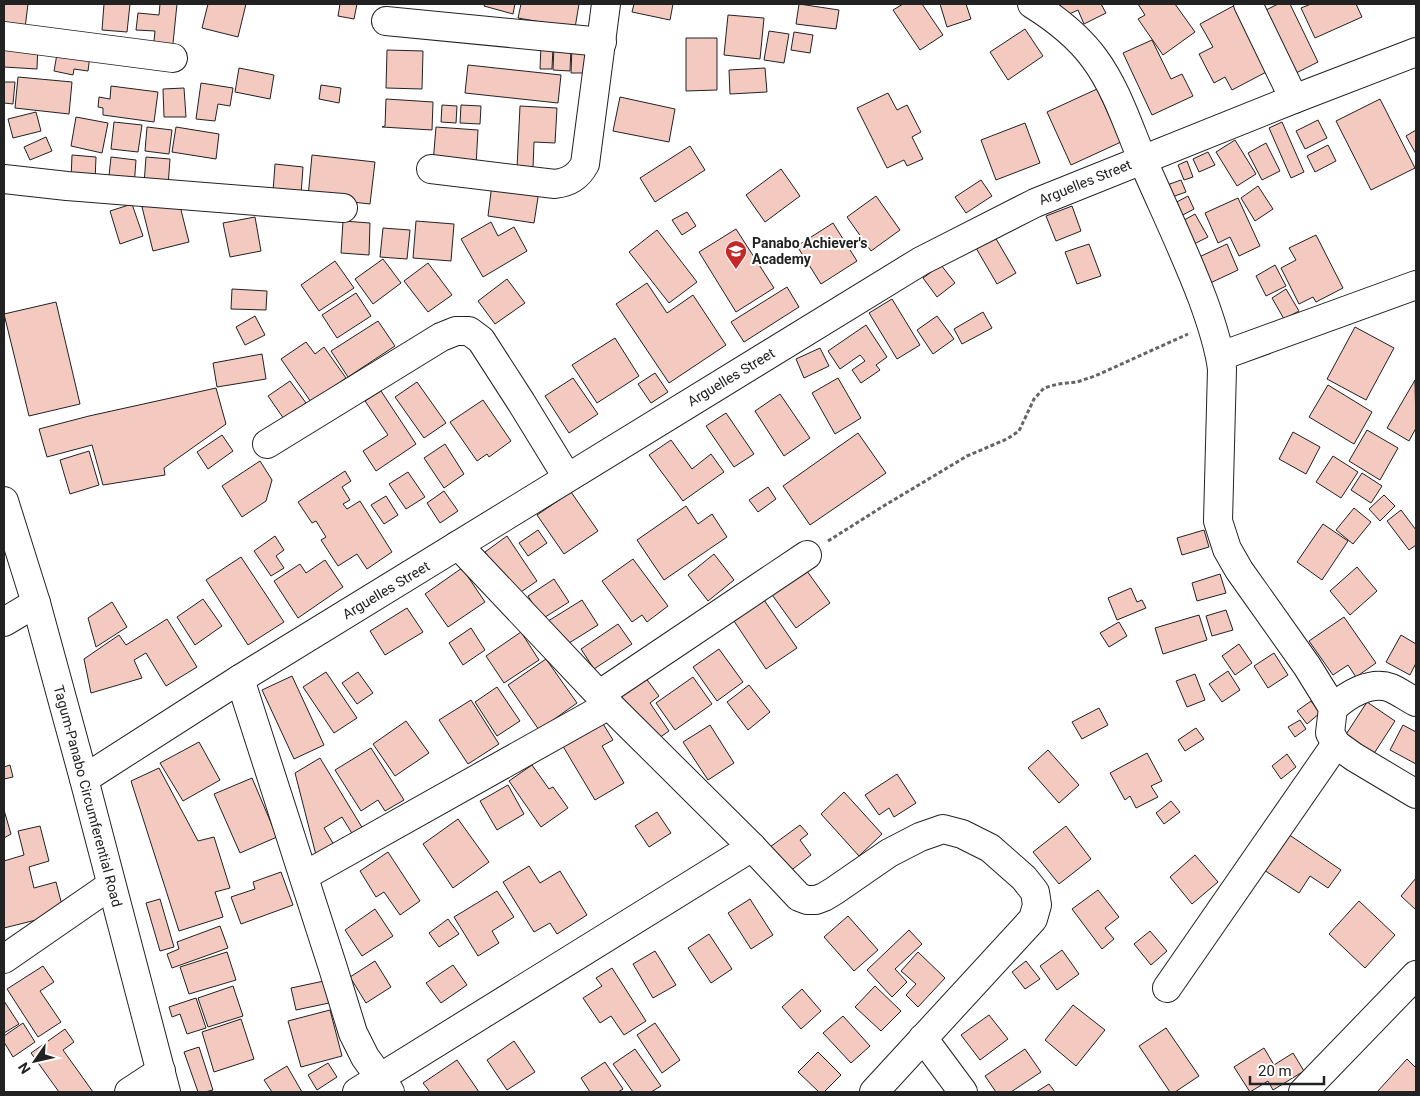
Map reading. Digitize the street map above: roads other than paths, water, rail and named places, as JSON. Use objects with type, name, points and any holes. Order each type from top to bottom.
[{"type":"street","points":[[431,169],[555,184],[564,183],[581,172],[585,164],[606,4]]},
{"type":"street","points":[[1032,4],[1075,35],[1113,88],[1142,159],[1192,270],[1212,324],[1221,356],[1218,521],[1227,549],[1239,570],[1333,708]]},
{"type":"street","points":[[1248,4],[1294,99]]},
{"type":"street","points":[[386,21],[602,42]]},
{"type":"street","points":[[4,36],[173,58]]},
{"type":"street","name":"Arguelles Street","points":[[84,779],[240,679],[921,261],[1034,203],[1416,52]]},
{"type":"street","points":[[4,179],[67,186],[343,208]]},
{"type":"street","points":[[1221,356],[1416,285]]},
{"type":"street","points":[[267,444],[441,337],[456,330],[469,331],[481,340],[567,477]]},
{"type":"street","name":"Tagum-Panabo Circumferential Road","points":[[4,500],[36,603],[163,1082]]},
{"type":"street","points":[[458,545],[604,700],[752,847],[799,897],[807,900],[816,900],[824,897],[890,853],[920,837],[943,830],[962,834],[990,848],[1024,878],[1034,892],[1037,905],[1033,919],[874,1092]]},
{"type":"street","points":[[304,876],[604,700],[807,555]]},
{"type":"street","points":[[4,622],[36,603]]},
{"type":"street","points":[[240,679],[353,1033],[376,1088],[752,847]]},
{"type":"street","points":[[1416,702],[1391,688],[1378,686],[1365,688],[1342,699],[1333,708],[1330,733],[1336,744],[1354,758],[1416,794]]},
{"type":"street","points":[[1167,988],[1336,744]]},
{"type":"street","points":[[4,959],[111,885]]},
{"type":"street","points":[[1303,1092],[1416,974]]},
{"type":"street","points":[[923,1038],[962,1092]]},
{"type":"street","points":[[129,1092],[163,1082]]},
{"type":"place","name":"Panabo Achiever's Academy","points":[[736,270]]}]
